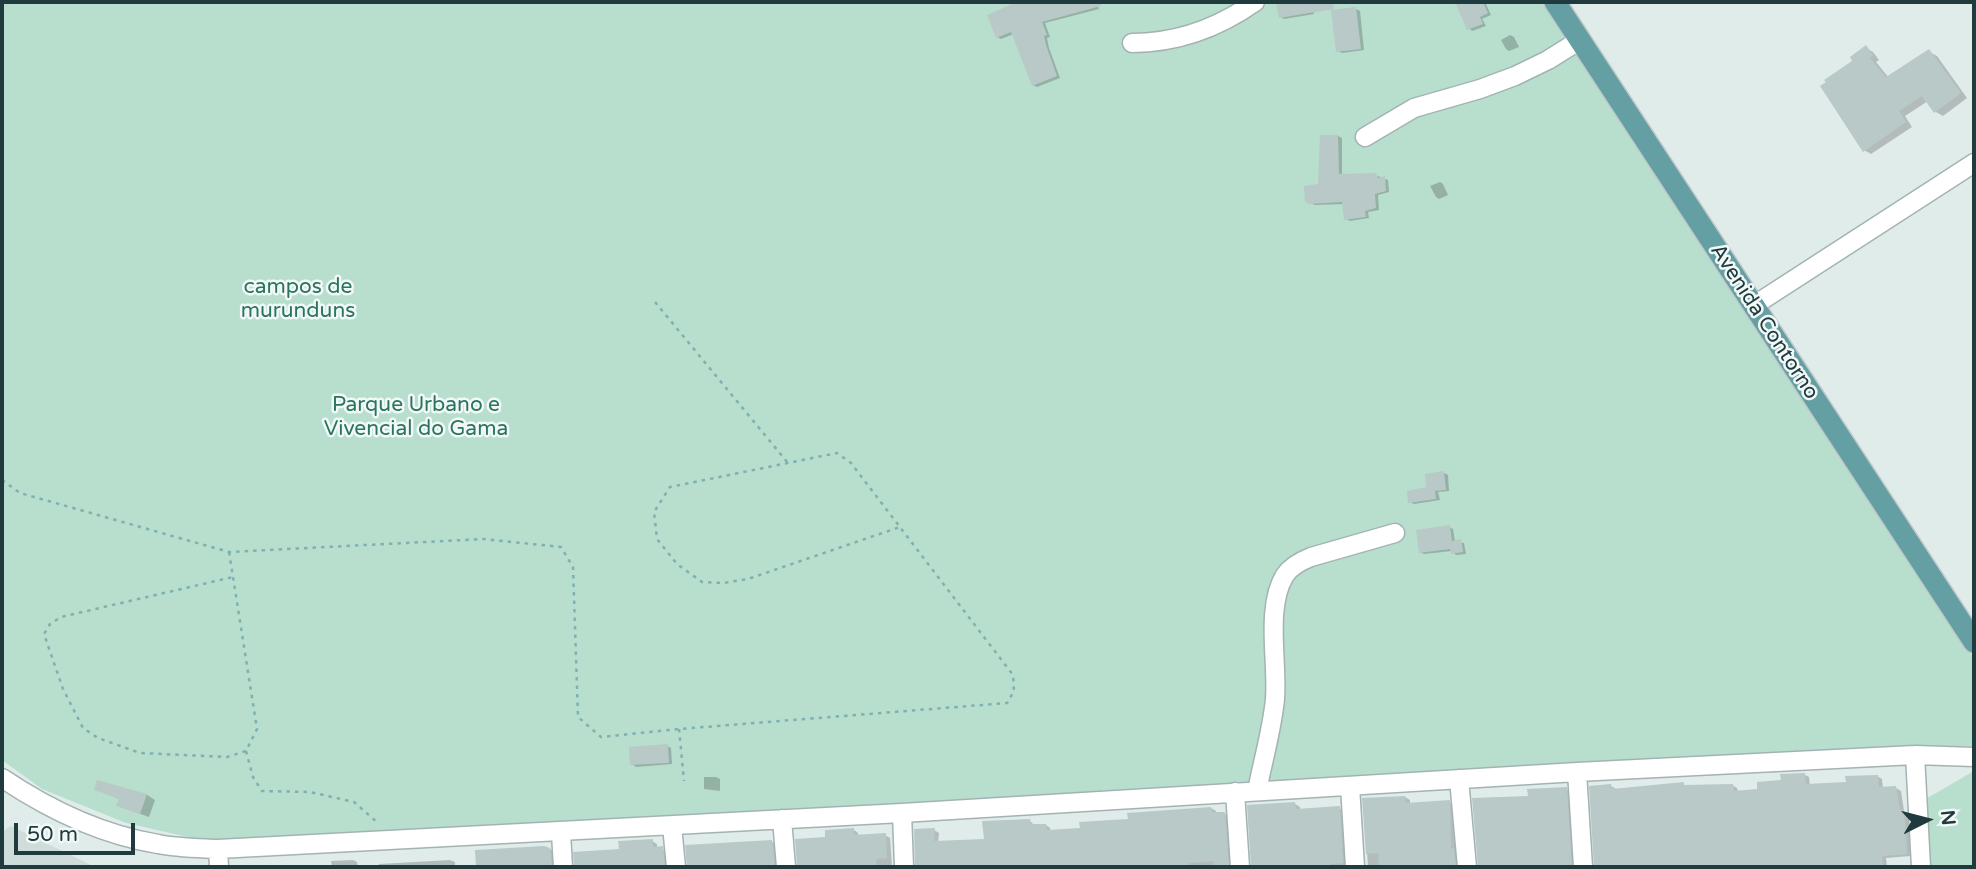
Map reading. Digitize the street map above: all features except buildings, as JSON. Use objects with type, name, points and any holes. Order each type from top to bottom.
[{"type":"main road","name":"Avenida Contorno","points":[[1555,2],[1974,642]]},
{"type":"street","points":[[1132,43],[1151,43],[1185,37],[1214,27],[1255,2]]},
{"type":"street","points":[[1365,137],[1414,108],[1515,76],[1580,40]]},
{"type":"street","points":[[1753,306],[1974,163]]},
{"type":"street","points":[[1257,790],[1274,703],[1276,606],[1285,575],[1299,562],[1311,557],[1395,533]]},
{"type":"street","points":[[2,778],[20,790],[98,828],[219,858],[399,841],[1257,790],[1915,755],[1974,757]]},
{"type":"street","points":[[1915,755],[1921,867]]},
{"type":"street","points":[[1577,772],[1583,867]]},
{"type":"street","points":[[1459,779],[1466,867]]},
{"type":"street","points":[[1350,786],[1355,867]]},
{"type":"street","points":[[1236,792],[1240,867]]},
{"type":"street","points":[[902,813],[904,867]]},
{"type":"street","points":[[782,819],[786,867]]},
{"type":"street","points":[[672,826],[676,867]]},
{"type":"street","points":[[561,833],[563,867]]},
{"type":"path","points":[[655,302],[788,463]]},
{"type":"path","points":[[2,480],[20,493],[229,552],[483,540],[561,547],[573,567],[578,717],[601,737],[1007,703],[1014,691],[1013,675],[900,527],[851,463],[837,453],[670,487],[654,512],[657,539],[677,564],[702,582],[723,583],[747,579],[900,527]]},
{"type":"path","points":[[229,552],[257,729],[246,751],[253,777],[262,790],[310,792],[354,803],[399,841]]},
{"type":"path","points":[[233,577],[61,617],[50,624],[44,634],[63,689],[83,728],[99,738],[140,753],[227,757],[246,751]]},
{"type":"path","points":[[679,729],[684,781]]},
{"type":"shaded area","points":[[11,826],[95,867],[2,867],[2,832]]},
{"type":"green space","name":"Parque Urbano e Vivencial do Gama","points":[[2,2],[1542,2],[1974,659],[1974,746],[1900,746],[214,843],[126,823],[42,789],[2,760]]},
{"type":"green space","points":[[1974,771],[1974,867],[1929,867],[1924,800]]},
{"type":"park label","name":"campos de murunduns","points":[[298,299]]}]
